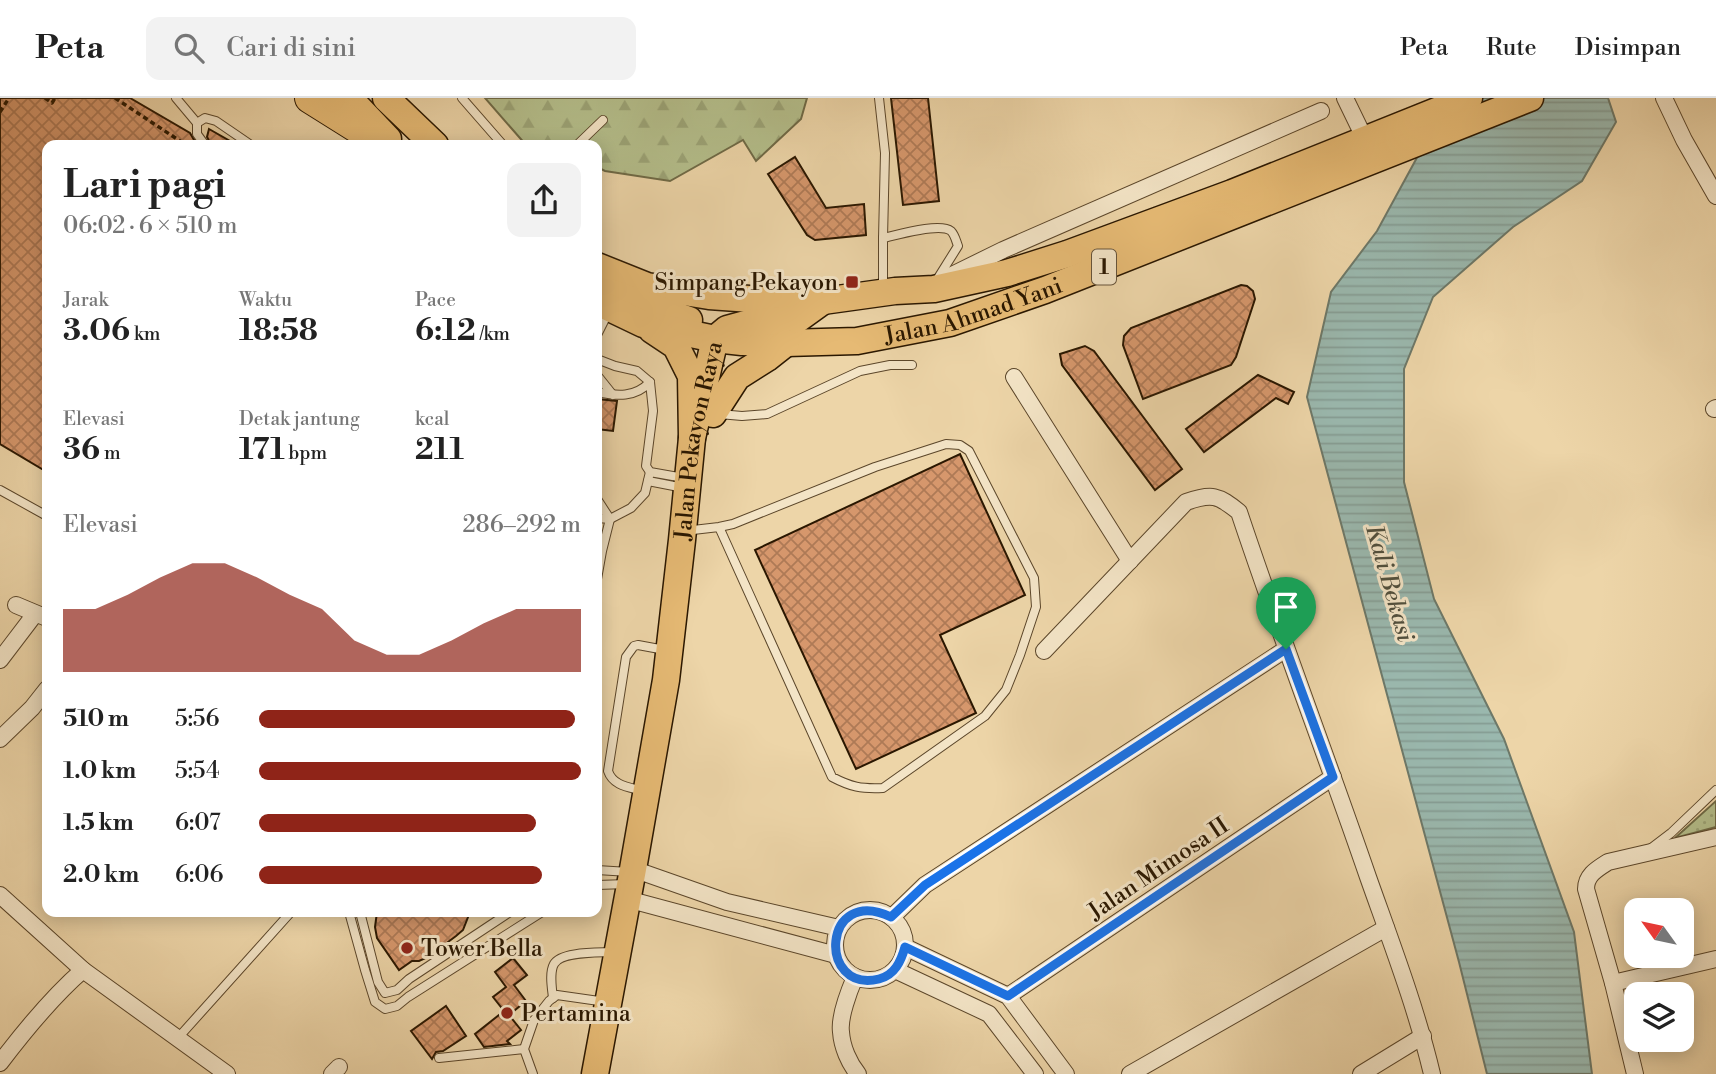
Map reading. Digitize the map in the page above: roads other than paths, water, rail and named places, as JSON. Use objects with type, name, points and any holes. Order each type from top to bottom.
[{"type":"highway","points":[[310,98],[377,140]]},
{"type":"main road","points":[[349,98],[389,140]]},
{"type":"main road","points":[[386,98],[430,140]]},
{"type":"main road","points":[[890,292],[936,283],[1073,246],[1257,174],[1360,129],[1406,126],[1429,98]]},
{"type":"main road","name":"Jalan Ahmad Yani","points":[[604,305],[643,324],[715,340],[786,344],[857,341],[950,323],[1045,290],[1469,98]]},
{"type":"main road","name":"Jalan Ahmad Yani","points":[[602,268],[647,286],[678,292],[765,300],[823,301],[934,289],[1007,273],[1067,254],[1406,126],[1530,98]]},
{"type":"main road","points":[[602,287],[697,323],[715,340],[727,329],[749,323],[798,319],[823,301]]},
{"type":"main road","points":[[643,324],[676,346],[691,376],[692,438]]},
{"type":"main road","name":"Jalan Pekayon Raya","points":[[647,790],[706,529],[713,414],[726,352],[715,340]]},
{"type":"main road","name":"Jalan Pekayon Raya","points":[[595,1074],[670,651],[692,438],[715,340]]},
{"type":"main road","points":[[713,414],[737,377],[786,344]]},
{"type":"street","points":[[1345,98],[1360,129]]},
{"type":"street","points":[[1664,98],[1684,141],[1716,196]]},
{"type":"street","points":[[936,283],[1003,250],[1321,111]]},
{"type":"street","points":[[1014,377],[1130,561]]},
{"type":"street","points":[[1044,651],[1186,502],[1202,496],[1222,498],[1239,512],[1386,928],[1423,1036],[1432,1074]]},
{"type":"street","points":[[0,660],[41,616],[16,606]]},
{"type":"street","points":[[891,917],[925,885],[1286,649]]},
{"type":"street","points":[[0,739],[42,695]]},
{"type":"street","name":"Jalan Mimosa II","points":[[1008,996],[1333,777]]},
{"type":"street","points":[[1635,1074],[1586,882],[1608,862],[1716,837]]},
{"type":"street","points":[[631,881],[839,928]]},
{"type":"street","points":[[631,881],[836,955]]},
{"type":"street","points":[[0,894],[83,970],[222,1073]]},
{"type":"street","points":[[863,911],[878,911],[891,917],[904,936],[902,959],[895,970],[883,978],[869,981],[855,978],[843,968],[836,955],[835,941],[839,928],[849,917],[863,911]]},
{"type":"street","points":[[1130,1074],[1386,928]]},
{"type":"street","points":[[905,947],[1008,996],[1066,1074]]},
{"type":"street","points":[[1613,983],[1716,959]]},
{"type":"street","points":[[0,1063],[28,1026],[83,970]]},
{"type":"street","points":[[895,970],[989,1014],[1035,1074]]},
{"type":"street","points":[[855,978],[848,994],[841,1031],[850,1063],[858,1074]]},
{"type":"street","points":[[1017,1048],[1036,1033]]},
{"type":"street","points":[[1361,1074],[1423,1036]]},
{"type":"lane","points":[[176,98],[197,123],[197,134],[201,140]]},
{"type":"lane","points":[[462,98],[499,140]]},
{"type":"lane","points":[[879,98],[885,153],[883,238],[890,292]]},
{"type":"lane","points":[[197,123],[205,118],[216,121],[244,140]]},
{"type":"lane","points":[[582,140],[603,120]]},
{"type":"lane","points":[[883,238],[935,228],[948,229],[954,234],[958,246],[936,283]]},
{"type":"lane","points":[[602,361],[637,371],[650,382],[653,411],[646,466],[649,477],[645,493],[631,508],[610,519],[602,518]]},
{"type":"lane","points":[[713,414],[767,414],[860,371],[890,365],[912,365]]},
{"type":"lane","points":[[602,381],[613,395]]},
{"type":"lane","points":[[602,393],[630,395],[650,382]]},
{"type":"lane","points":[[946,444],[960,445],[969,451],[1034,578],[1036,607],[1006,690],[985,716],[883,788],[864,789],[847,785],[832,777],[706,529],[733,524],[875,467],[946,444]]},
{"type":"lane","points":[[649,477],[687,483]]},
{"type":"lane","points":[[0,490],[42,513]]},
{"type":"lane","points":[[602,507],[610,519],[602,551]]},
{"type":"lane","points":[[647,790],[616,783],[610,778],[608,771],[626,657],[634,646],[638,645],[670,651]]},
{"type":"lane","points":[[1643,855],[1671,833],[1716,790]]},
{"type":"lane","points":[[602,872],[631,881]]},
{"type":"lane","points":[[602,884],[631,881]]},
{"type":"lane","points":[[177,1039],[287,917]]},
{"type":"lane","points":[[350,917],[375,1002],[385,1009],[397,1006],[534,917]]},
{"type":"lane","points":[[361,917],[378,982],[385,993],[397,990],[409,979],[502,917]]},
{"type":"lane","points":[[553,998],[552,972],[554,963],[560,958],[571,954],[618,952]]},
{"type":"lane","points":[[533,1074],[524,1049],[534,1020],[544,1006],[557,996],[609,1003]]},
{"type":"lane","points":[[439,1058],[524,1049]]},
{"type":"water","name":"Kali Bekasi","points":[[1438,98],[1608,98],[1616,122],[1582,181],[1513,227],[1433,297],[1404,369],[1404,482],[1434,599],[1504,739],[1574,932],[1592,1074],[1487,1074],[1307,397],[1331,292],[1377,231],[1426,141]]},
{"type":"place","name":"Simpang Pekayon","points":[[852,282]]},
{"type":"place","name":"Tower Bella","points":[[407,948]]},
{"type":"place","name":"Pertamina","points":[[507,1013]]}]
